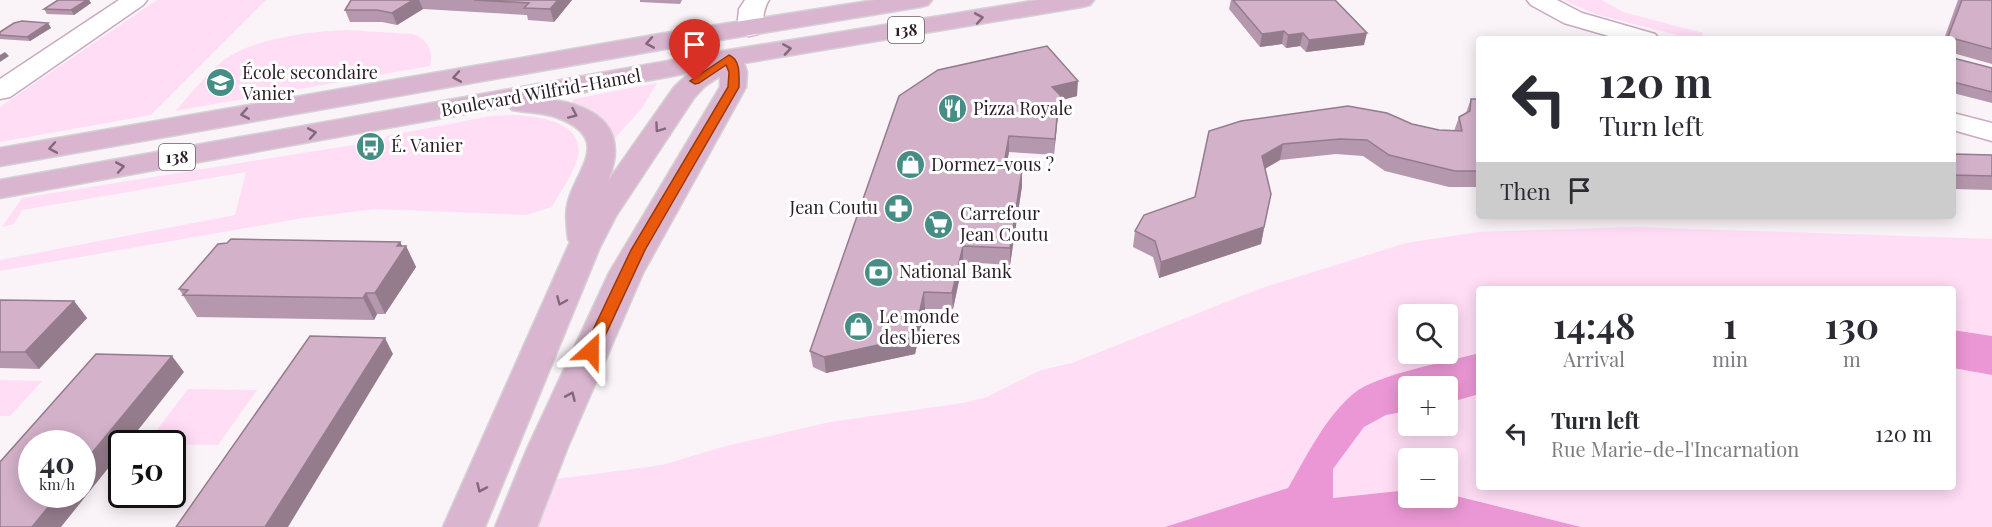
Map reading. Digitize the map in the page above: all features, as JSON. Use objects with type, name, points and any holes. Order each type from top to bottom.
[{"type":"main road","name":"Boulevard Wilfrid-Hamel","points":[[0,189],[495,101],[920,0]]},
{"type":"main road","name":"Boulevard Wilfrid-Hamel","points":[[0,157],[665,41],[739,43],[1082,0]]},
{"type":"main road","points":[[464,527],[584,247],[600,216],[684,93],[739,43]]},
{"type":"main road","points":[[516,527],[547,449],[626,273],[733,87],[739,43]]},
{"type":"main road","points":[[495,101],[561,109],[580,117],[595,129],[601,144],[601,162],[582,206],[584,247]]},
{"type":"street","points":[[0,91],[135,0]]},
{"type":"street","points":[[739,43],[751,9],[757,0]]},
{"type":"street","points":[[1539,0],[1573,18],[1636,36]]},
{"type":"street","points":[[1956,122],[1992,132]]},
{"type":"shaded area","points":[[157,0],[266,0],[151,115],[0,142],[0,107]]},
{"type":"shaded area","points":[[1564,0],[1602,0],[1623,12],[1703,33],[1702,36],[1681,36],[1595,14]]},
{"type":"shaded area","points":[[345,30],[413,34],[423,39],[429,46],[430,66],[175,111],[211,71],[236,53],[282,38]]},
{"type":"shaded area","points":[[657,83],[642,108],[609,145],[583,109],[571,104],[574,99]]},
{"type":"shaded area","points":[[511,115],[546,119],[558,123],[575,137],[578,147],[577,160],[552,207],[526,215],[375,209],[303,218],[0,271],[0,260],[235,215],[246,172],[22,210],[14,224],[2,227],[22,198],[384,140],[387,136],[491,116]]},
{"type":"shaded area","points":[[1634,227],[1992,239],[1992,336],[1956,330],[1956,286],[1476,286],[1476,354],[1458,359],[1458,304],[1398,304],[1398,364],[1438,364],[1385,378],[1306,456],[1288,488],[1165,527],[516,527],[534,482],[662,465],[726,446],[830,422],[963,403],[987,397],[1041,370],[1072,363],[1259,289],[1406,243],[1478,232]]},
{"type":"shaded area","points":[[1956,330],[1992,336],[1992,375],[1956,369]]},
{"type":"shaded area","points":[[1476,354],[1476,395],[1458,400],[1458,376],[1398,376],[1398,413],[1386,415],[1364,427],[1333,469],[1333,498],[1398,491],[1398,508],[1458,508],[1458,496],[1581,527],[1165,527],[1288,488],[1317,438],[1343,404],[1364,387],[1434,364],[1458,364],[1458,358]]},
{"type":"shaded area","points":[[1956,369],[1992,375],[1992,527],[1581,527],[1458,496],[1458,448],[1398,448],[1398,491],[1333,498],[1333,469],[1364,427],[1386,415],[1398,413],[1398,436],[1458,436],[1458,400],[1476,395],[1476,490],[1956,490]]},
{"type":"shaded area","points":[[0,380],[42,381],[10,416],[0,416]]},
{"type":"shaded area","points":[[188,389],[257,390],[218,445],[186,445],[186,430],[157,430]]},
{"type":"building","points":[[58,0],[87,0],[71,10],[44,9]]},
{"type":"building","points":[[351,0],[413,0],[392,13],[377,10],[345,10]]},
{"type":"building","points":[[474,0],[558,0],[550,9],[524,8],[529,3]]},
{"type":"building","points":[[1233,0],[1335,0],[1367,33],[1309,40],[1303,33],[1288,35],[1284,31],[1262,34]]},
{"type":"building","points":[[1962,0],[1992,0],[1992,49],[1956,39],[1956,36],[1948,36]]},
{"type":"building","points":[[22,21],[48,23],[27,37],[0,35],[0,32],[14,23]]},
{"type":"building","name":"Carrefour Jean Coutu","points":[[1047,46],[1078,81],[1052,87],[1062,97],[1059,98],[1055,139],[1009,136],[1003,169],[1022,170],[1010,248],[963,246],[952,293],[924,292],[914,337],[824,357],[810,351],[899,96],[938,70]]},
{"type":"building","points":[[1956,59],[1992,68],[1992,92],[1956,83]]},
{"type":"building","points":[[1471,99],[1476,99],[1476,171],[1455,171],[1389,155],[1367,140],[1340,139],[1283,144],[1262,156],[1271,194],[1264,227],[1161,262],[1155,241],[1135,231],[1144,215],[1195,197],[1209,131],[1241,121],[1348,106],[1387,113],[1412,124],[1439,130],[1462,131],[1459,117],[1470,111]]},
{"type":"building","points":[[1956,154],[1992,155],[1992,176],[1956,175]]},
{"type":"building","points":[[231,239],[400,242],[397,246],[406,246],[375,293],[366,293],[363,298],[183,295],[188,290],[179,289],[218,244],[227,243]]},
{"type":"building","points":[[0,300],[74,301],[25,352],[0,352]]},
{"type":"building","points":[[310,336],[385,338],[265,527],[176,527]]},
{"type":"building","points":[[96,354],[172,356],[111,430],[108,430],[108,434],[96,448],[96,430],[28,430]]},
{"type":"building","points":[[18,442],[18,508],[47,508],[32,527],[0,527],[0,462]]},
{"type":"place","name":"École secondaire Vanier","points":[[221,83]]},
{"type":"place","name":"Pizza Royale","points":[[952,109]]},
{"type":"place","name":"É. Vanier","points":[[370,146]]},
{"type":"place","name":"Dormez-vous ?","points":[[910,165]]},
{"type":"place","name":"Jean Coutu","points":[[899,208]]},
{"type":"place","name":"Carrefour Jean Coutu","points":[[939,224]]},
{"type":"place","name":"National Bank","points":[[878,272]]},
{"type":"place","name":"Le monde des bieres","points":[[858,327]]},
{"type":"route","points":[[591,351],[638,250],[733,87],[734,72],[729,58],[695,81]]}]
